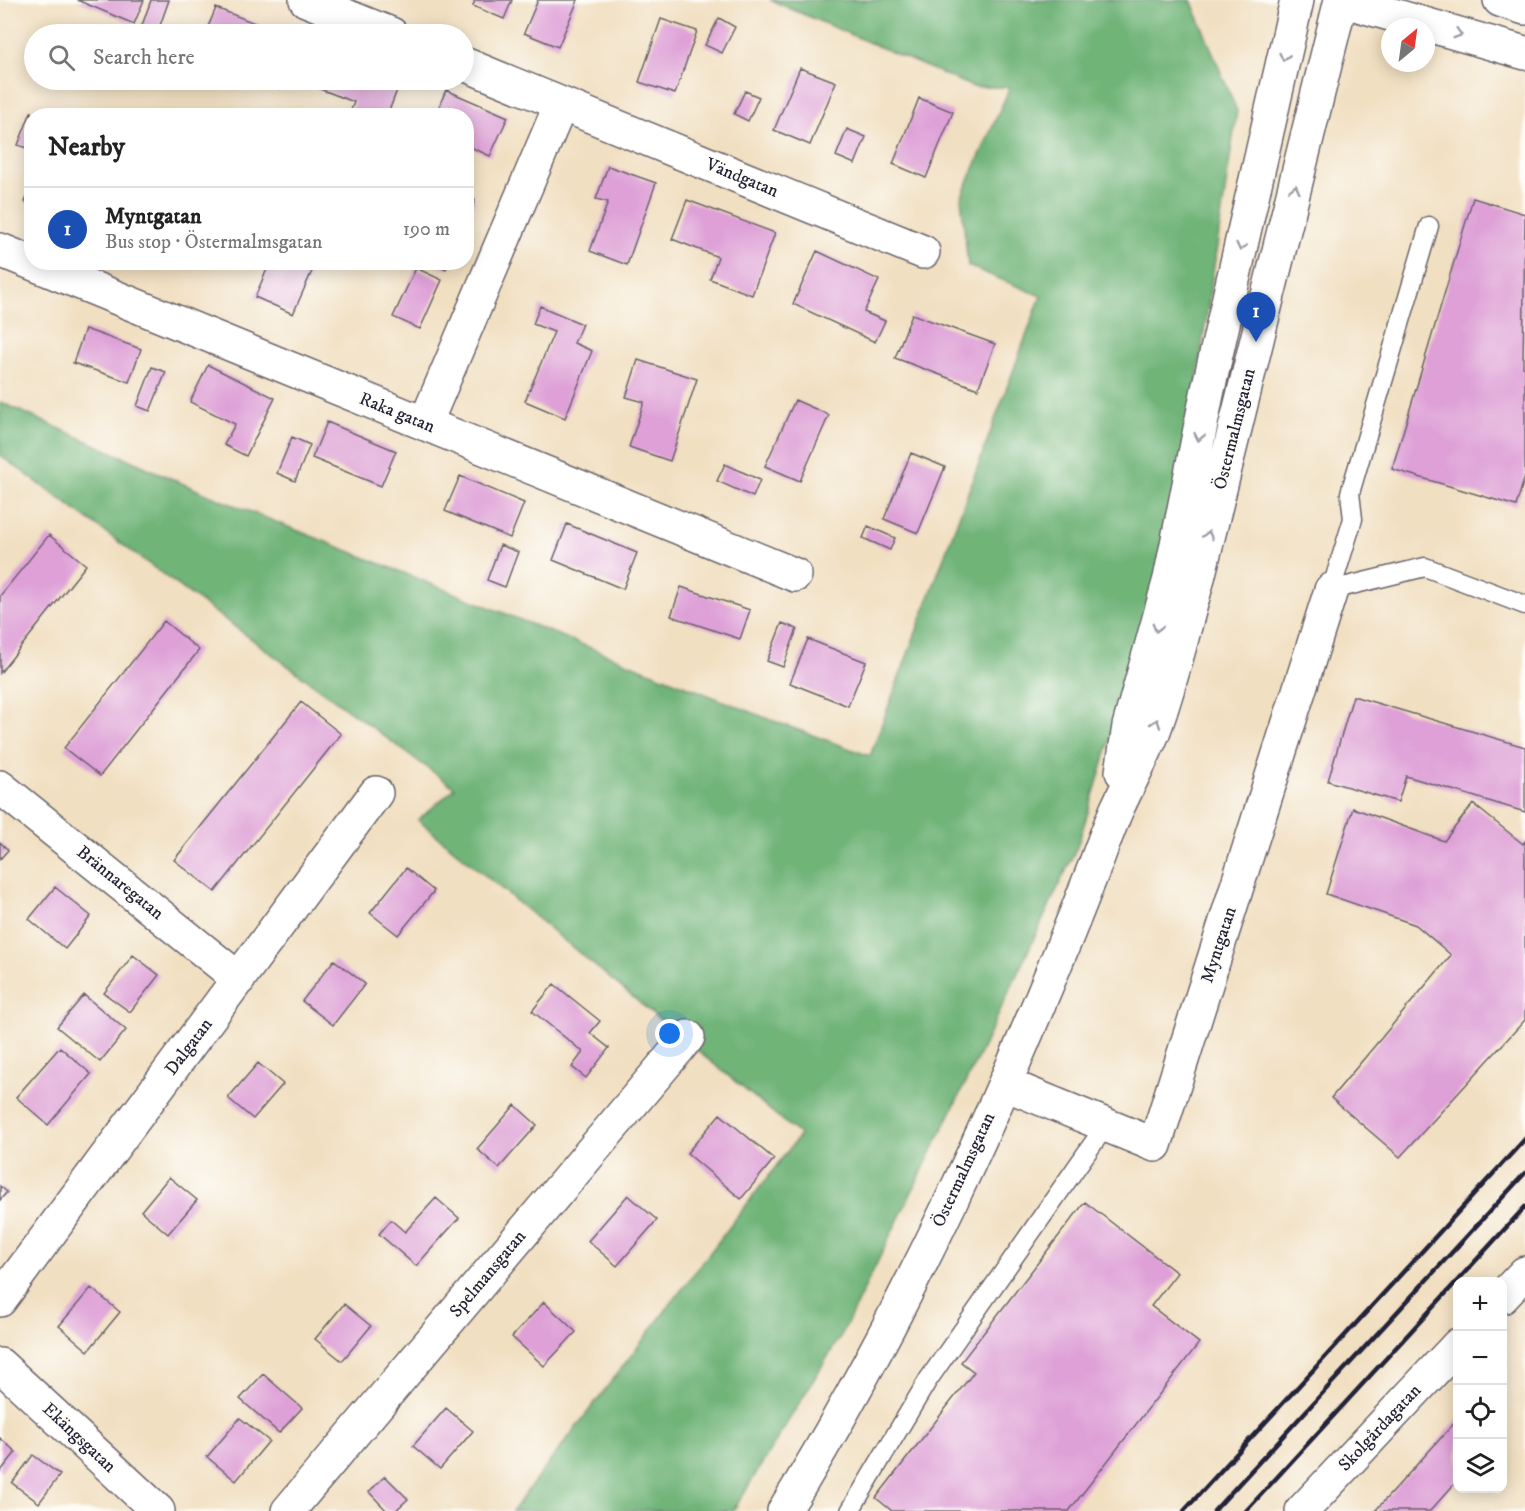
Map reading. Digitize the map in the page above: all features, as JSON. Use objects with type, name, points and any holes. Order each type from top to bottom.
[{"type":"street","points":[[306,0],[366,24]]},
{"type":"street","name":"Östermalmsgatan","points":[[1114,815],[1129,726],[1170,579],[1207,394],[1298,0]]},
{"type":"street","points":[[1341,0],[1525,53]]},
{"type":"street","name":"Östermalmsgatan","points":[[784,1511],[864,1374],[960,1181],[1005,1084],[1063,948],[1114,815],[1153,732],[1196,586],[1341,0]]},
{"type":"street","points":[[1500,0],[1525,8]]},
{"type":"street","name":"Vändgatan","points":[[474,68],[923,252]]},
{"type":"street","points":[[425,424],[561,104]]},
{"type":"street","name":"Raka gatan","points":[[0,251],[24,261]]},
{"type":"street","name":"Raka gatan","points":[[47,270],[795,575]]},
{"type":"street","name":"Myntgatan","points":[[1005,1084],[1155,1144],[1331,590]]},
{"type":"street","name":"Brännaregatan","points":[[0,787],[239,979]]},
{"type":"street","name":"Dalgatan","points":[[0,1300],[376,793]]},
{"type":"street","name":"Spelmansgatan","points":[[288,1511],[688,1037]]},
{"type":"street","points":[[1507,1293],[1525,1273]]},
{"type":"street","name":"Skolgårdagatan","points":[[1302,1511],[1453,1350]]},
{"type":"street","name":"Ekängsgatan","points":[[0,1365],[158,1511]]},
{"type":"lane","points":[[1331,590],[1353,519],[1350,493],[1429,226]]},
{"type":"lane","points":[[1331,590],[1425,567],[1525,605]]},
{"type":"lane","points":[[850,1511],[928,1380],[1106,1125]]},
{"type":"green space","points":[[770,0],[1191,0],[1237,111],[1195,394],[1158,579],[1077,847],[981,1051],[843,1332],[733,1511],[512,1511],[800,1135],[418,820],[455,788],[0,455],[0,402],[206,494],[771,720],[870,756],[1041,296],[968,266],[961,198],[1010,87],[973,87]]},
{"type":"building","points":[[77,0],[144,0],[134,24]]},
{"type":"building","points":[[151,0],[169,0],[161,24],[143,24]]},
{"type":"building","points":[[475,0],[512,0],[504,19],[473,6]]},
{"type":"building","points":[[538,0],[578,0],[558,47],[524,33]]},
{"type":"building","points":[[216,8],[257,24],[209,24]]},
{"type":"building","points":[[719,18],[735,27],[722,53],[705,45]]},
{"type":"building","points":[[661,19],[697,31],[675,94],[639,82]]},
{"type":"building","points":[[800,68],[836,82],[810,145],[774,130]]},
{"type":"building","points":[[323,90],[397,90],[390,108],[352,108],[354,102]]},
{"type":"building","points":[[446,90],[508,117],[490,156],[474,149],[474,108],[438,108]]},
{"type":"building","points":[[745,91],[759,97],[748,121],[734,114]]},
{"type":"building","points":[[919,98],[953,112],[926,178],[893,164]]},
{"type":"building","points":[[847,129],[866,137],[855,164],[836,156]]},
{"type":"building","points":[[24,130],[24,147],[18,145]]},
{"type":"building","points":[[608,166],[656,183],[627,265],[590,251],[608,202],[596,199]]},
{"type":"building","points":[[1473,198],[1525,214],[1523,367],[1525,368],[1525,476],[1516,506],[1392,469]]},
{"type":"building","points":[[687,200],[775,233],[752,295],[710,279],[718,257],[672,239]]},
{"type":"building","points":[[817,251],[879,280],[864,312],[885,321],[875,342],[793,304]]},
{"type":"building","points":[[267,270],[312,270],[293,314],[255,297]]},
{"type":"building","points":[[415,270],[420,270],[442,280],[420,329],[393,317]]},
{"type":"building","points":[[540,306],[582,324],[574,343],[592,351],[565,418],[525,401],[554,332],[533,324]]},
{"type":"building","points":[[912,314],[995,344],[978,389],[895,358]]},
{"type":"building","points":[[85,329],[141,349],[129,382],[73,363]]},
{"type":"building","points":[[638,360],[697,379],[670,461],[629,447],[644,402],[626,397]]},
{"type":"building","points":[[208,365],[275,398],[246,456],[224,445],[235,424],[190,402]]},
{"type":"building","points":[[152,367],[166,372],[150,411],[137,406]]},
{"type":"building","points":[[795,400],[829,415],[800,481],[765,466]]},
{"type":"building","points":[[327,422],[396,451],[381,486],[312,458]]},
{"type":"building","points":[[292,437],[310,445],[295,481],[277,473]]},
{"type":"building","points":[[911,453],[945,467],[918,533],[884,519]]},
{"type":"building","points":[[725,464],[760,480],[753,497],[717,481]]},
{"type":"building","points":[[460,476],[524,503],[510,538],[445,511]]},
{"type":"building","points":[[567,524],[637,553],[623,589],[553,560]]},
{"type":"building","points":[[868,526],[895,538],[890,550],[863,538]]},
{"type":"building","points":[[49,535],[86,565],[0,673],[0,596]]},
{"type":"building","points":[[500,545],[518,552],[505,587],[487,580]]},
{"type":"building","points":[[681,587],[750,610],[740,639],[671,616]]},
{"type":"building","points":[[164,621],[199,650],[100,776],[64,748]]},
{"type":"building","points":[[782,623],[797,629],[783,667],[767,661]]},
{"type":"building","points":[[808,639],[866,662],[848,706],[790,683]]},
{"type":"building","points":[[1353,696],[1525,747],[1525,812],[1406,776],[1398,802],[1328,781]]},
{"type":"building","points":[[301,702],[341,734],[215,892],[174,860]]},
{"type":"building","points":[[1473,804],[1523,844],[1525,841],[1525,1020],[1400,1157],[1331,1098],[1451,955],[1416,925],[1326,894],[1353,808],[1444,841]]},
{"type":"building","points":[[0,842],[8,850],[0,859]]},
{"type":"building","points":[[406,868],[434,891],[398,935],[370,913]]},
{"type":"building","points":[[55,887],[91,916],[65,949],[29,919]]},
{"type":"building","points":[[133,955],[159,975],[130,1012],[104,993]]},
{"type":"building","points":[[334,960],[365,984],[333,1025],[302,1001]]},
{"type":"building","points":[[554,984],[600,1021],[590,1033],[609,1048],[586,1078],[572,1067],[583,1052],[532,1011]]},
{"type":"building","points":[[84,995],[126,1030],[100,1062],[57,1027]]},
{"type":"building","points":[[60,1047],[91,1074],[48,1125],[16,1097]]},
{"type":"building","points":[[258,1063],[283,1084],[253,1119],[228,1098]]},
{"type":"building","points":[[515,1105],[537,1125],[499,1168],[477,1149]]},
{"type":"building","points":[[720,1114],[774,1159],[741,1199],[687,1153]]},
{"type":"building","points":[[169,1177],[197,1200],[168,1234],[141,1211]]},
{"type":"building","points":[[0,1186],[7,1192],[0,1200]]},
{"type":"building","points":[[628,1195],[657,1220],[617,1266],[588,1241]]},
{"type":"building","points":[[436,1198],[459,1218],[416,1266],[379,1234],[391,1220],[405,1232]]},
{"type":"building","points":[[1085,1202],[1177,1273],[1151,1306],[1199,1343],[1069,1511],[892,1511],[876,1498],[974,1372],[961,1362]]},
{"type":"building","points":[[91,1288],[120,1312],[88,1351],[59,1326]]},
{"type":"building","points":[[544,1302],[576,1332],[544,1366],[512,1337]]},
{"type":"building","points":[[344,1304],[371,1326],[342,1361],[315,1339]]},
{"type":"building","points":[[263,1374],[302,1408],[279,1433],[240,1399]]},
{"type":"building","points":[[446,1408],[473,1431],[440,1469],[413,1446]]},
{"type":"building","points":[[240,1418],[269,1441],[236,1481],[207,1457]]},
{"type":"building","points":[[1453,1425],[1453,1486],[1430,1511],[1375,1511]]},
{"type":"building","points":[[0,1438],[16,1452],[0,1472]]},
{"type":"building","points":[[33,1455],[60,1475],[39,1503],[12,1483]]},
{"type":"building","points":[[385,1476],[408,1499],[395,1511],[387,1511],[369,1492]]},
{"type":"railway","points":[[1184,1511],[1525,1139]]},
{"type":"railway","points":[[1214,1511],[1525,1173]]},
{"type":"railway","points":[[1246,1511],[1525,1207]]},
{"type":"place","name":"Myntgatan","points":[[1256,342]]}]
